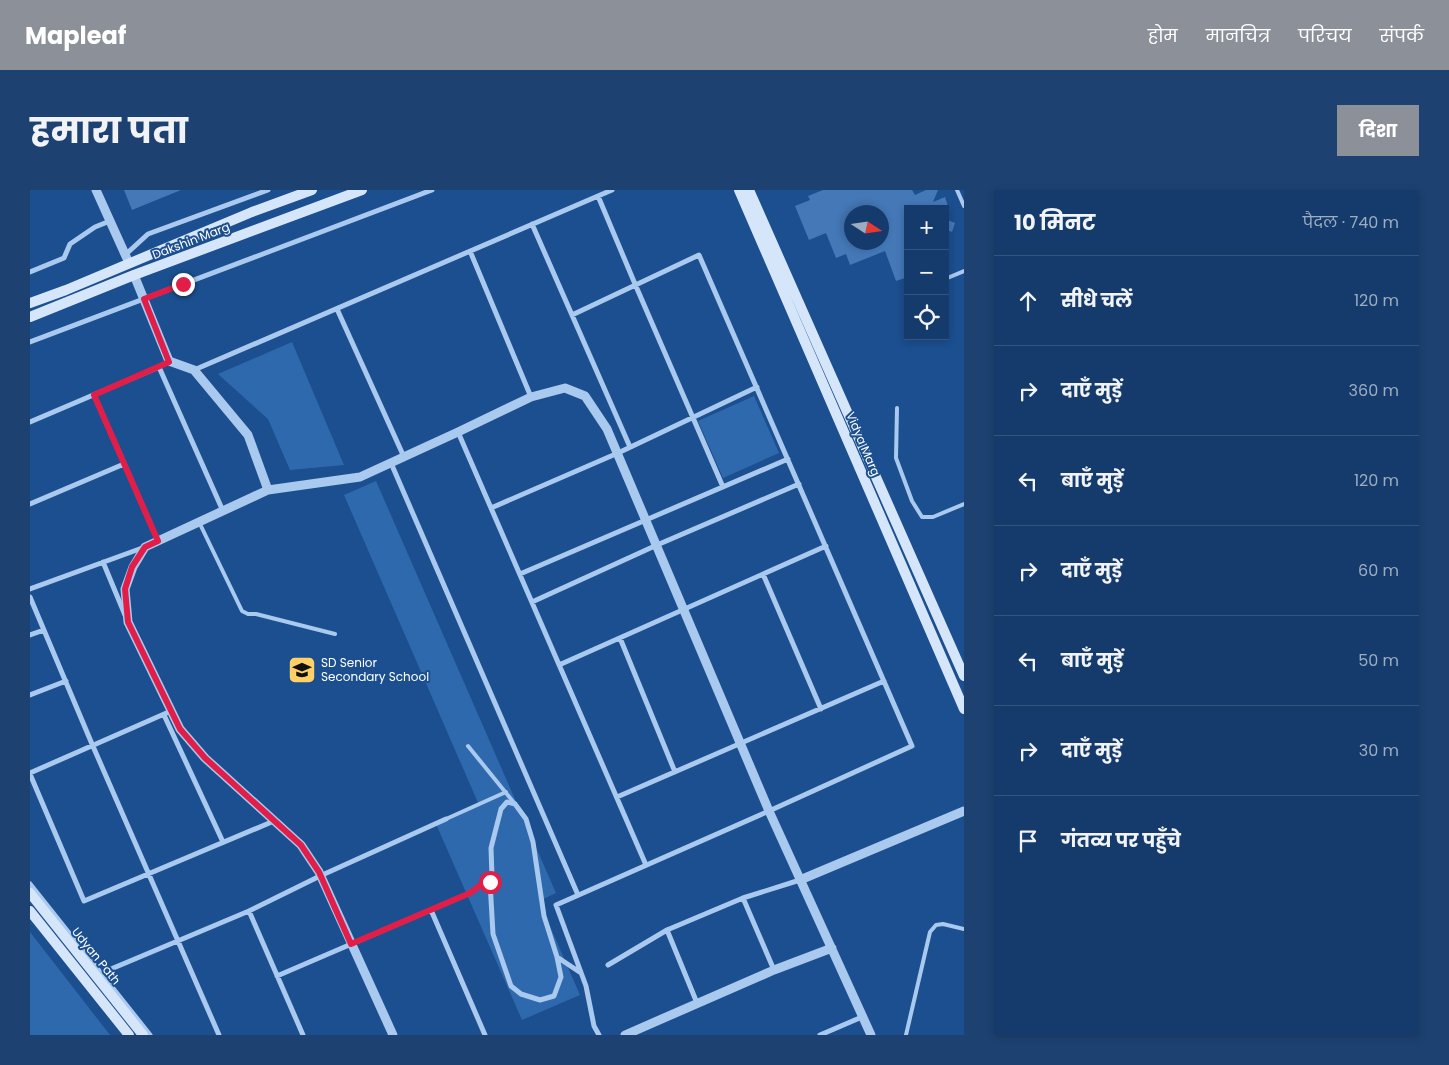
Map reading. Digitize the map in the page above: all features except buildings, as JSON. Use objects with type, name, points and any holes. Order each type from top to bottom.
[{"type":"main road","name":"Dakshin Marg","points":[[30,303],[66,290],[127,259],[312,190]]},
{"type":"main road","name":"Dakshin Marg","points":[[30,318],[134,275],[362,190]]},
{"type":"main road","name":"Vidya Marg","points":[[739,190],[964,709]]},
{"type":"main road","name":"Vidya Marg","points":[[749,190],[964,676]]},
{"type":"main road","name":"Udyan Path","points":[[30,893],[143,1035]]},
{"type":"main road","name":"Udyan Path","points":[[30,911],[129,1035]]},
{"type":"street","points":[[96,190],[127,259],[148,234],[268,190]]},
{"type":"street","points":[[30,342],[432,190]]},
{"type":"street","points":[[194,370],[612,190]]},
{"type":"street","points":[[598,196],[723,487]]},
{"type":"street","points":[[30,272],[64,258],[70,244],[95,226],[110,221]]},
{"type":"street","points":[[532,224],[630,447]]},
{"type":"street","points":[[470,252],[531,397]]},
{"type":"street","points":[[572,315],[699,254],[912,746],[556,905],[586,986],[594,1026],[600,1035]]},
{"type":"street","points":[[134,275],[169,362]]},
{"type":"street","points":[[337,309],[404,457]]},
{"type":"street","points":[[30,422],[169,362],[194,370],[248,435],[268,490]]},
{"type":"street","points":[[158,367],[223,511]]},
{"type":"street","points":[[491,508],[618,453],[757,387]]},
{"type":"street","points":[[30,589],[145,547],[268,490],[360,477],[531,397],[565,388],[585,396],[607,429],[618,453],[770,811],[871,1035]]},
{"type":"street","points":[[94,395],[158,541]]},
{"type":"street","points":[[458,432],[646,865]]},
{"type":"street","points":[[520,574],[788,460]]},
{"type":"street","points":[[391,463],[578,895]]},
{"type":"street","points":[[30,504],[124,464]]},
{"type":"street","points":[[532,602],[799,484]]},
{"type":"street","points":[[559,665],[826,546]]},
{"type":"street","points":[[128,622],[125,589],[132,567],[145,547]]},
{"type":"street","points":[[103,562],[223,842]]},
{"type":"street","points":[[764,574],[821,709]]},
{"type":"street","points":[[30,597],[219,1035]]},
{"type":"street","points":[[30,635],[44,630]]},
{"type":"street","points":[[620,638],[676,772]]},
{"type":"street","points":[[30,695],[66,681]]},
{"type":"street","points":[[617,797],[884,681]]},
{"type":"street","points":[[167,713],[30,774],[84,901],[274,821]]},
{"type":"street","points":[[167,713],[205,758],[301,845],[320,876],[393,1035]]},
{"type":"street","points":[[507,802],[515,804],[526,819],[533,842],[544,916],[557,957],[561,978],[554,996],[540,1000],[521,994],[511,986],[494,934],[490,882],[492,877],[492,848],[501,809],[507,802]]},
{"type":"street","points":[[608,965],[667,930],[743,898],[800,880],[964,811]]},
{"type":"street","points":[[111,970],[249,910],[446,819]]},
{"type":"street","points":[[30,884],[150,1035]]},
{"type":"street","points":[[278,976],[470,893]]},
{"type":"street","points":[[743,898],[774,970]]},
{"type":"street","points":[[249,910],[302,1034]]},
{"type":"street","points":[[431,910],[485,1035]]},
{"type":"street","points":[[667,930],[697,1003]]},
{"type":"street","points":[[624,1035],[774,970],[832,948]]},
{"type":"street","points":[[557,957],[581,973]]},
{"type":"street","points":[[820,1035],[862,1017]]},
{"type":"lane","points":[[957,190],[964,206]]},
{"type":"lane","points":[[949,277],[964,271]]},
{"type":"lane","points":[[897,408],[896,458],[912,501],[922,517],[933,517],[964,504]]},
{"type":"lane","points":[[199,522],[242,611],[335,634]]},
{"type":"lane","points":[[468,746],[515,804]]},
{"type":"lane","points":[[446,819],[506,792]]},
{"type":"lane","points":[[470,893],[492,877]]},
{"type":"lane","points":[[906,1035],[930,932],[936,925],[943,924],[964,929]]},
{"type":"shaded area","points":[[292,342],[344,465],[290,470],[268,419],[218,374]]},
{"type":"shaded area","points":[[754,396],[779,453],[723,478],[698,421]]},
{"type":"shaded area","points":[[376,481],[556,893],[539,901],[580,995],[522,1020],[436,824],[479,805],[344,495]]},
{"type":"shaded area","points":[[30,932],[110,1035],[30,1035]]},
{"type":"place","name":"SD Senior Secondary School","points":[[302,670]]},
{"type":"route","points":[[183,284],[144,299],[169,362],[94,395],[158,541],[145,547],[132,567],[125,589],[128,622],[180,729],[205,758],[301,845],[319,872],[351,944],[470,893],[492,877],[490,882]]}]
